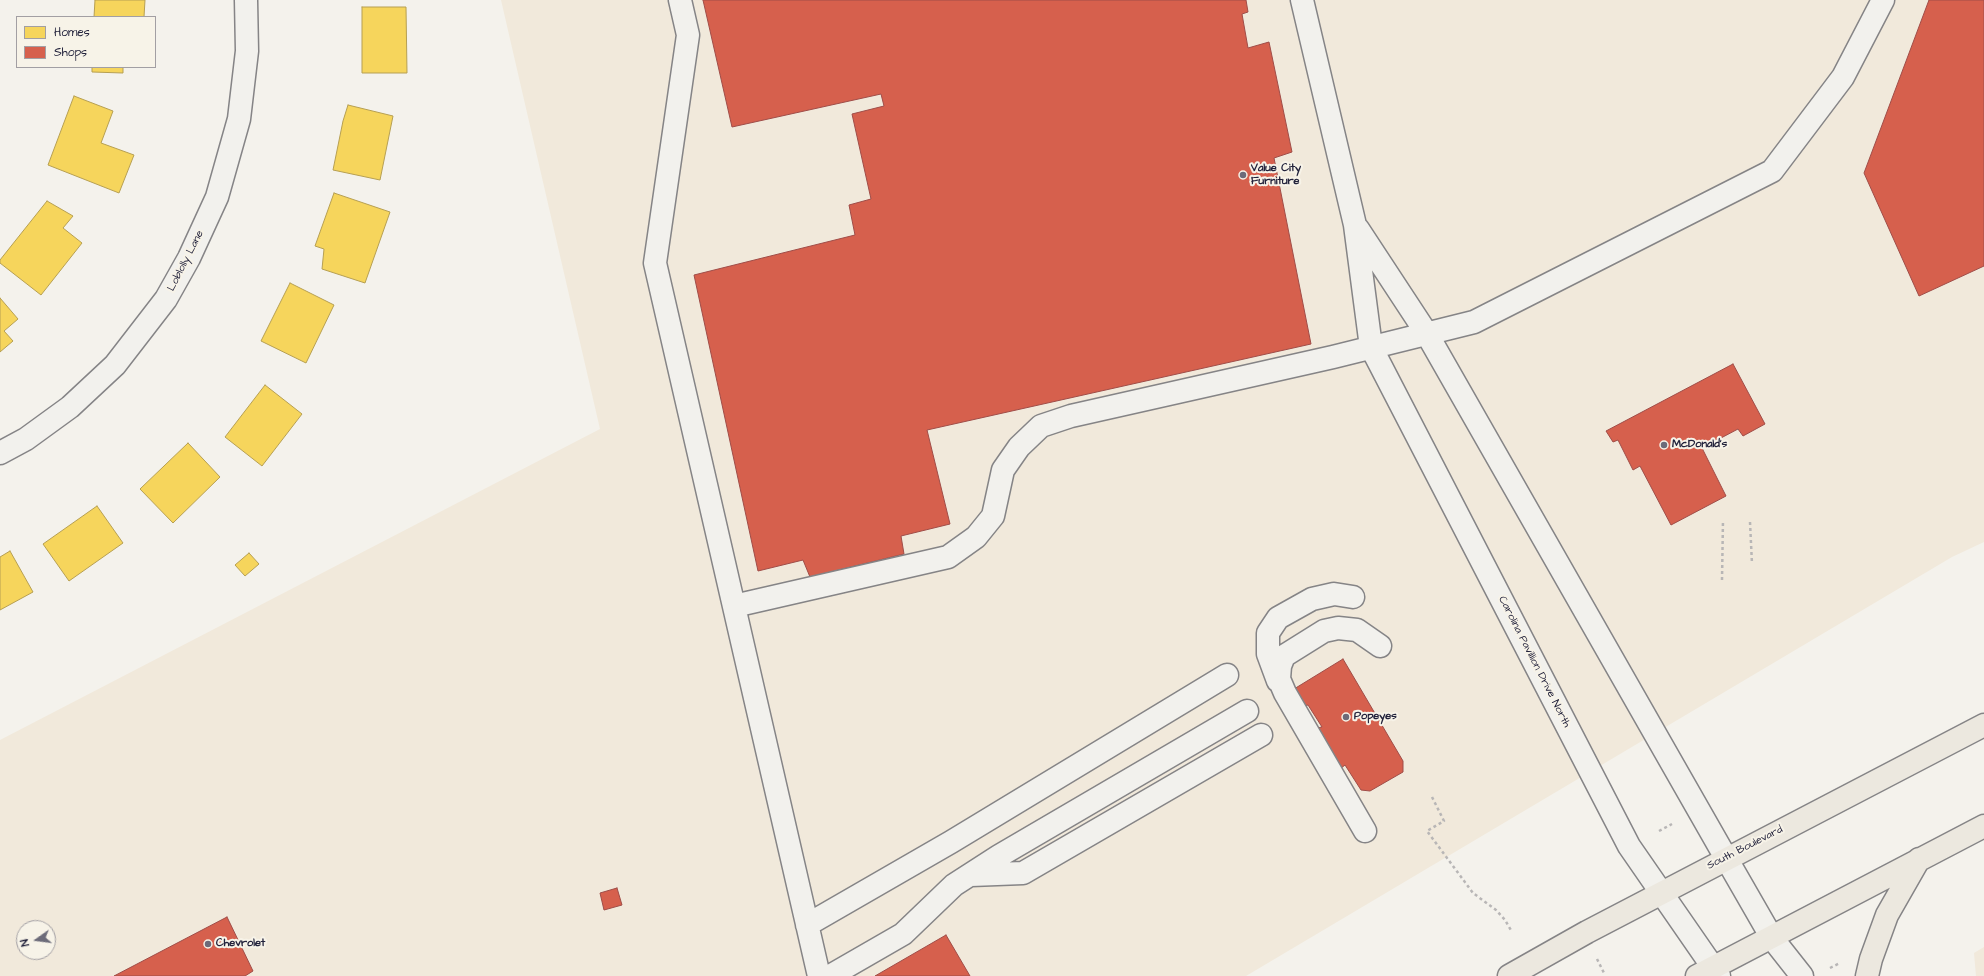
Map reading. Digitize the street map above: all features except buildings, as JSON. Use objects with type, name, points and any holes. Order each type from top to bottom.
[{"type":"main road","name":"South Boulevard","points":[[1509,976],[1587,932],[1726,858],[1984,725]]},
{"type":"main road","points":[[1710,974],[1772,938],[1984,826]]},
{"type":"main road","points":[[1867,976],[1887,915],[1919,860]]},
{"type":"street","name":"Loblolly Lane","points":[[0,452],[26,439],[70,407],[115,365],[166,299],[190,258],[217,197],[239,119],[247,51],[246,0]]},
{"type":"street","points":[[680,0],[688,35],[655,263],[819,976]]},
{"type":"street","points":[[1302,0],[1355,225],[1427,334],[1772,938],[1802,976]]},
{"type":"street","points":[[734,606],[948,557],[976,537],[992,516],[1004,470],[1019,447],[1041,426],[1071,416],[1333,357],[1474,322],[1772,171],[1843,77],[1883,0]]},
{"type":"street","name":"Carolina Pavillion Drive North","points":[[1355,225],[1371,347],[1629,846],[1661,893],[1710,974]]},
{"type":"street","points":[[1353,597],[1334,594],[1312,598],[1278,618],[1268,633],[1268,654],[1274,673],[1365,831]]},
{"type":"street","points":[[1285,693],[1279,679],[1280,666],[1284,656],[1324,631],[1338,628],[1357,630],[1380,646]]},
{"type":"street","points":[[807,925],[951,842],[1226,675]]},
{"type":"street","points":[[830,976],[903,934],[954,886],[999,856],[1248,711]]},
{"type":"street","points":[[971,875],[1023,873],[1261,735]]},
{"type":"path","points":[[1722,580],[1723,520]]},
{"type":"path","points":[[1750,522],[1752,564]]},
{"type":"path","points":[[1432,797],[1444,821],[1427,831],[1473,893],[1496,910],[1505,920],[1512,932]]},
{"type":"path","points":[[1659,831],[1673,824]]},
{"type":"path","points":[[1596,958],[1605,975]]},
{"type":"shaded area","points":[[501,0],[1984,0],[1984,542],[1952,557],[1246,976],[0,976],[0,740],[600,429]]},
{"type":"shaded area","points":[[1984,947],[1984,976],[1976,976],[1974,953]]},
{"type":"place","name":"Value City Furniture","points":[[1243,175]]},
{"type":"place","name":"McDonald's","points":[[1664,445]]},
{"type":"place","name":"Popeyes","points":[[1346,717]]},
{"type":"place","name":"Chevrolet","points":[[208,944]]}]
